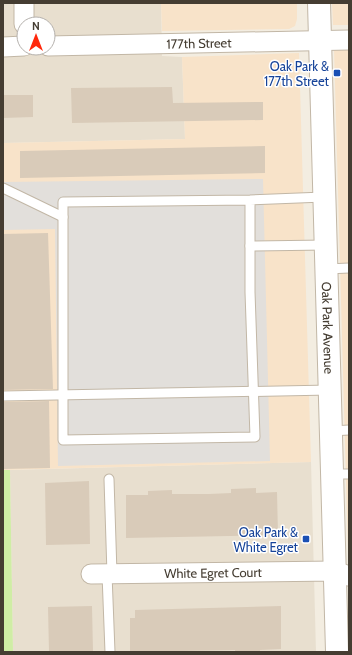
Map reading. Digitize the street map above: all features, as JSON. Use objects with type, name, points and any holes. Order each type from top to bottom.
[{"type":"street","points":[[24,3],[24,16]]},
{"type":"street","name":"Oak Park Avenue","points":[[319,3],[330,390],[340,430],[342,574],[337,652]]},
{"type":"street","name":"177th Street","points":[[56,46],[349,40]]},
{"type":"street","points":[[3,47],[16,46]]},
{"type":"street","name":"White Egret Court","points":[[104,574],[342,574]]},
{"type":"lane","points":[[3,188],[63,217]]},
{"type":"lane","points":[[250,200],[255,437],[63,440],[63,202],[250,200],[324,197]]},
{"type":"lane","points":[[250,246],[326,245]]},
{"type":"lane","points":[[327,268],[349,268]]},
{"type":"lane","points":[[3,396],[330,390]]},
{"type":"lane","points":[[109,479],[104,574],[110,652]]},
{"type":"shaded area","points":[[3,3],[161,3],[162,56],[182,57],[185,139],[3,143]]},
{"type":"shaded area","points":[[161,3],[297,3],[297,19],[295,26],[289,29],[162,31]]},
{"type":"shaded area","points":[[332,3],[349,3],[349,25],[333,25]]},
{"type":"shaded area","points":[[334,49],[349,49],[349,589]]},
{"type":"shaded area","points":[[299,53],[311,462],[3,470],[3,143],[185,139],[182,57]]},
{"type":"shaded area","points":[[263,179],[270,461],[58,466],[55,229],[3,230],[3,182]]},
{"type":"shaded area","points":[[311,462],[316,652],[13,652],[10,470]]},
{"type":"green space","points":[[3,470],[10,470],[13,652],[3,652]]},
{"type":"building","points":[[172,87],[173,103],[263,102],[263,120],[72,123],[71,88]]},
{"type":"building","points":[[3,95],[33,95],[33,117],[3,118]]},
{"type":"building","points":[[265,146],[265,173],[20,178],[20,151]]},
{"type":"building","points":[[48,233],[53,389],[3,390],[3,234]]},
{"type":"building","points":[[49,401],[50,468],[3,469],[3,402]]},
{"type":"building","points":[[89,481],[90,544],[46,545],[45,483]]},
{"type":"building","points":[[256,488],[256,493],[277,492],[278,535],[126,538],[126,495],[148,495],[148,491],[172,490],[172,494],[231,493],[231,489]]},
{"type":"building","points":[[92,606],[93,652],[49,652],[48,607]]},
{"type":"building","points":[[281,606],[281,649],[260,650],[260,652],[235,652],[235,650],[130,652],[130,618],[135,618],[135,610]]},
{"type":"place","name":"Oak Park & 177th Street","points":[[337,73]]},
{"type":"place","name":"Oak Park & White Egret","points":[[306,539]]}]
